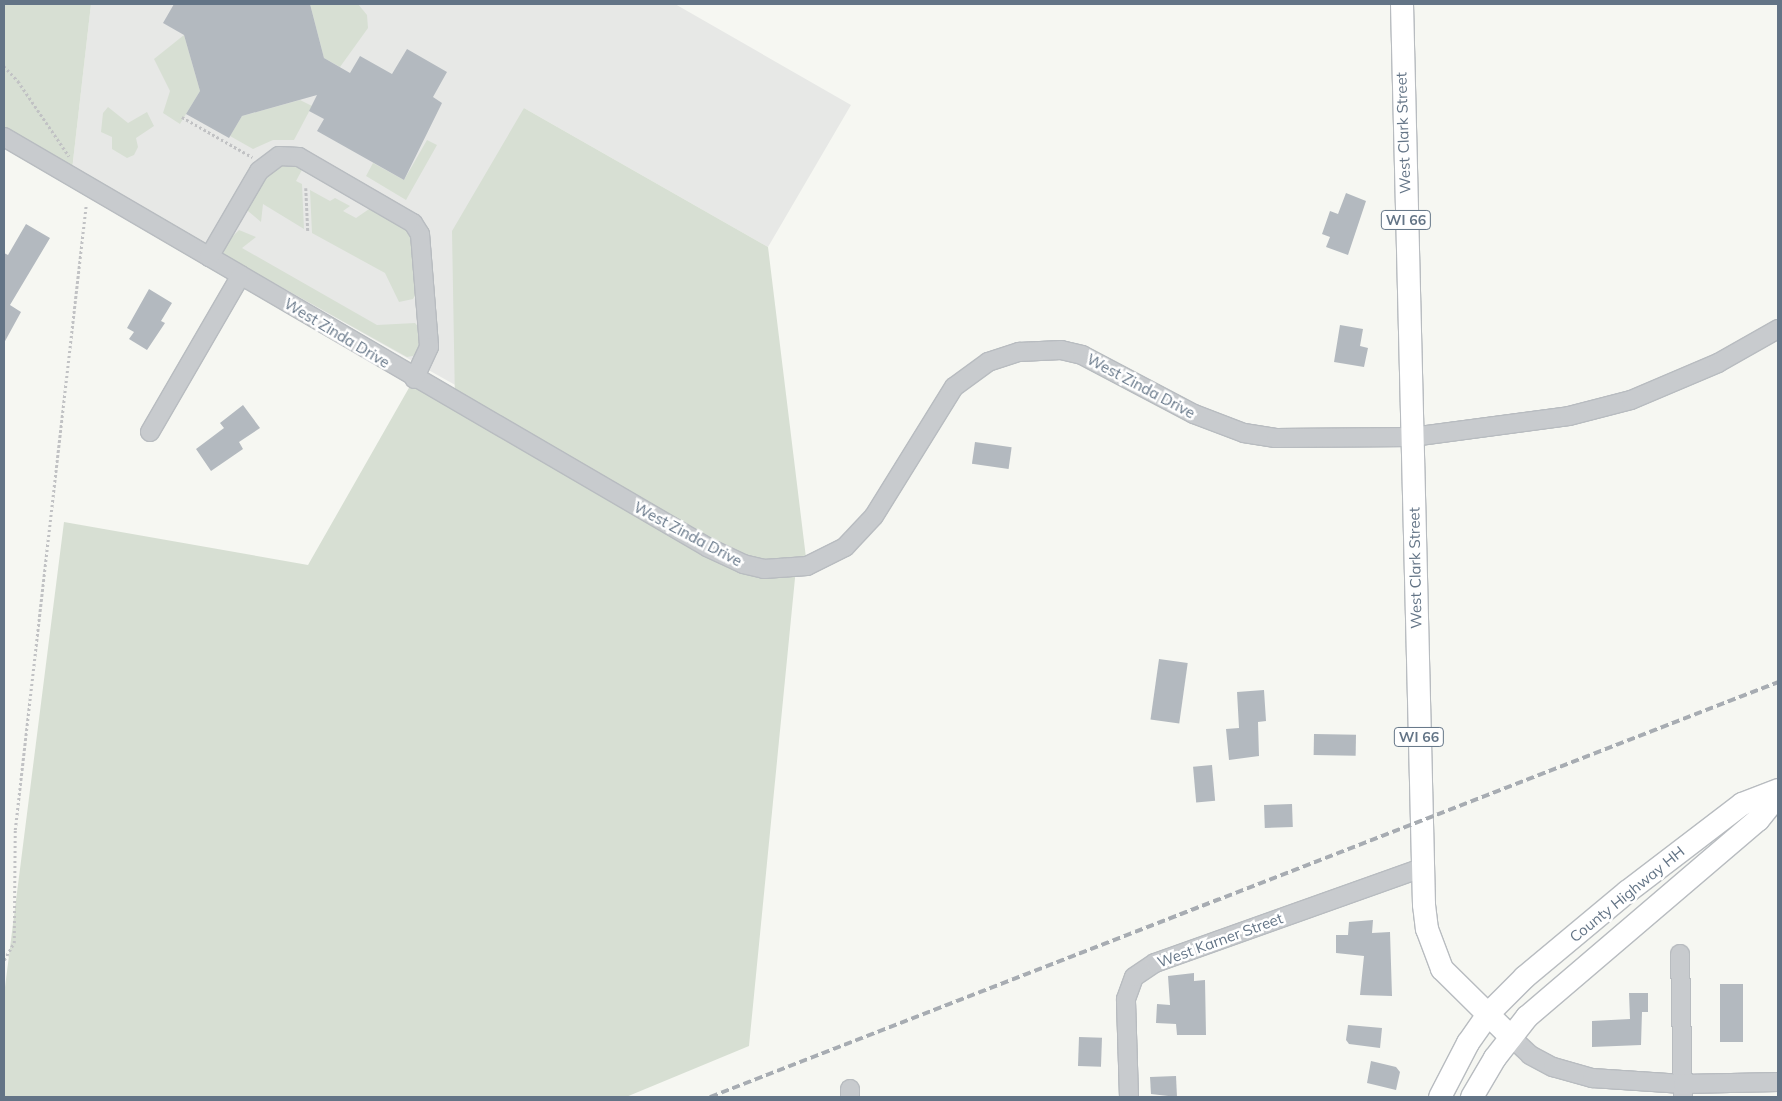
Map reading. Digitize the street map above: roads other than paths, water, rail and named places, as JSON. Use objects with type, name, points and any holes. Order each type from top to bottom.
[{"type":"main road","name":"West Clark Street","points":[[1402,4],[1422,868],[1427,929],[1433,950],[1442,969],[1511,1038]]},
{"type":"main road","name":"County Highway HH","points":[[1488,1014],[1525,977],[1627,892],[1742,804],[1778,790]]},
{"type":"main road","name":"County Highway HH","points":[[1511,1038],[1546,998],[1758,820],[1778,795]]},
{"type":"main road","points":[[1440,1097],[1468,1043],[1488,1014]]},
{"type":"main road","points":[[1472,1097],[1511,1038]]},
{"type":"street","name":"West Zinda Drive","points":[[5,139],[240,275],[414,379],[707,547],[743,564],[764,569],[807,566],[845,547],[874,516],[954,387],[988,362],[1019,352],[1054,350],[1082,355],[1194,414],[1244,433],[1276,438],[1412,437],[1569,416],[1631,400],[1718,364],[1778,329]]},
{"type":"street","points":[[209,257],[259,171],[278,156],[299,157],[413,223],[420,234],[429,347],[414,379]]},
{"type":"street","points":[[150,432],[240,275]]},
{"type":"street","name":"West Karner Street","points":[[1130,1097],[1126,999],[1134,977],[1155,963],[1422,868]]},
{"type":"street","points":[[1680,954],[1683,1091]]},
{"type":"street","points":[[1511,1038],[1530,1054],[1573,1075],[1683,1091],[1778,1082]]},
{"type":"railway","points":[[710,1097],[1778,682]]}]
